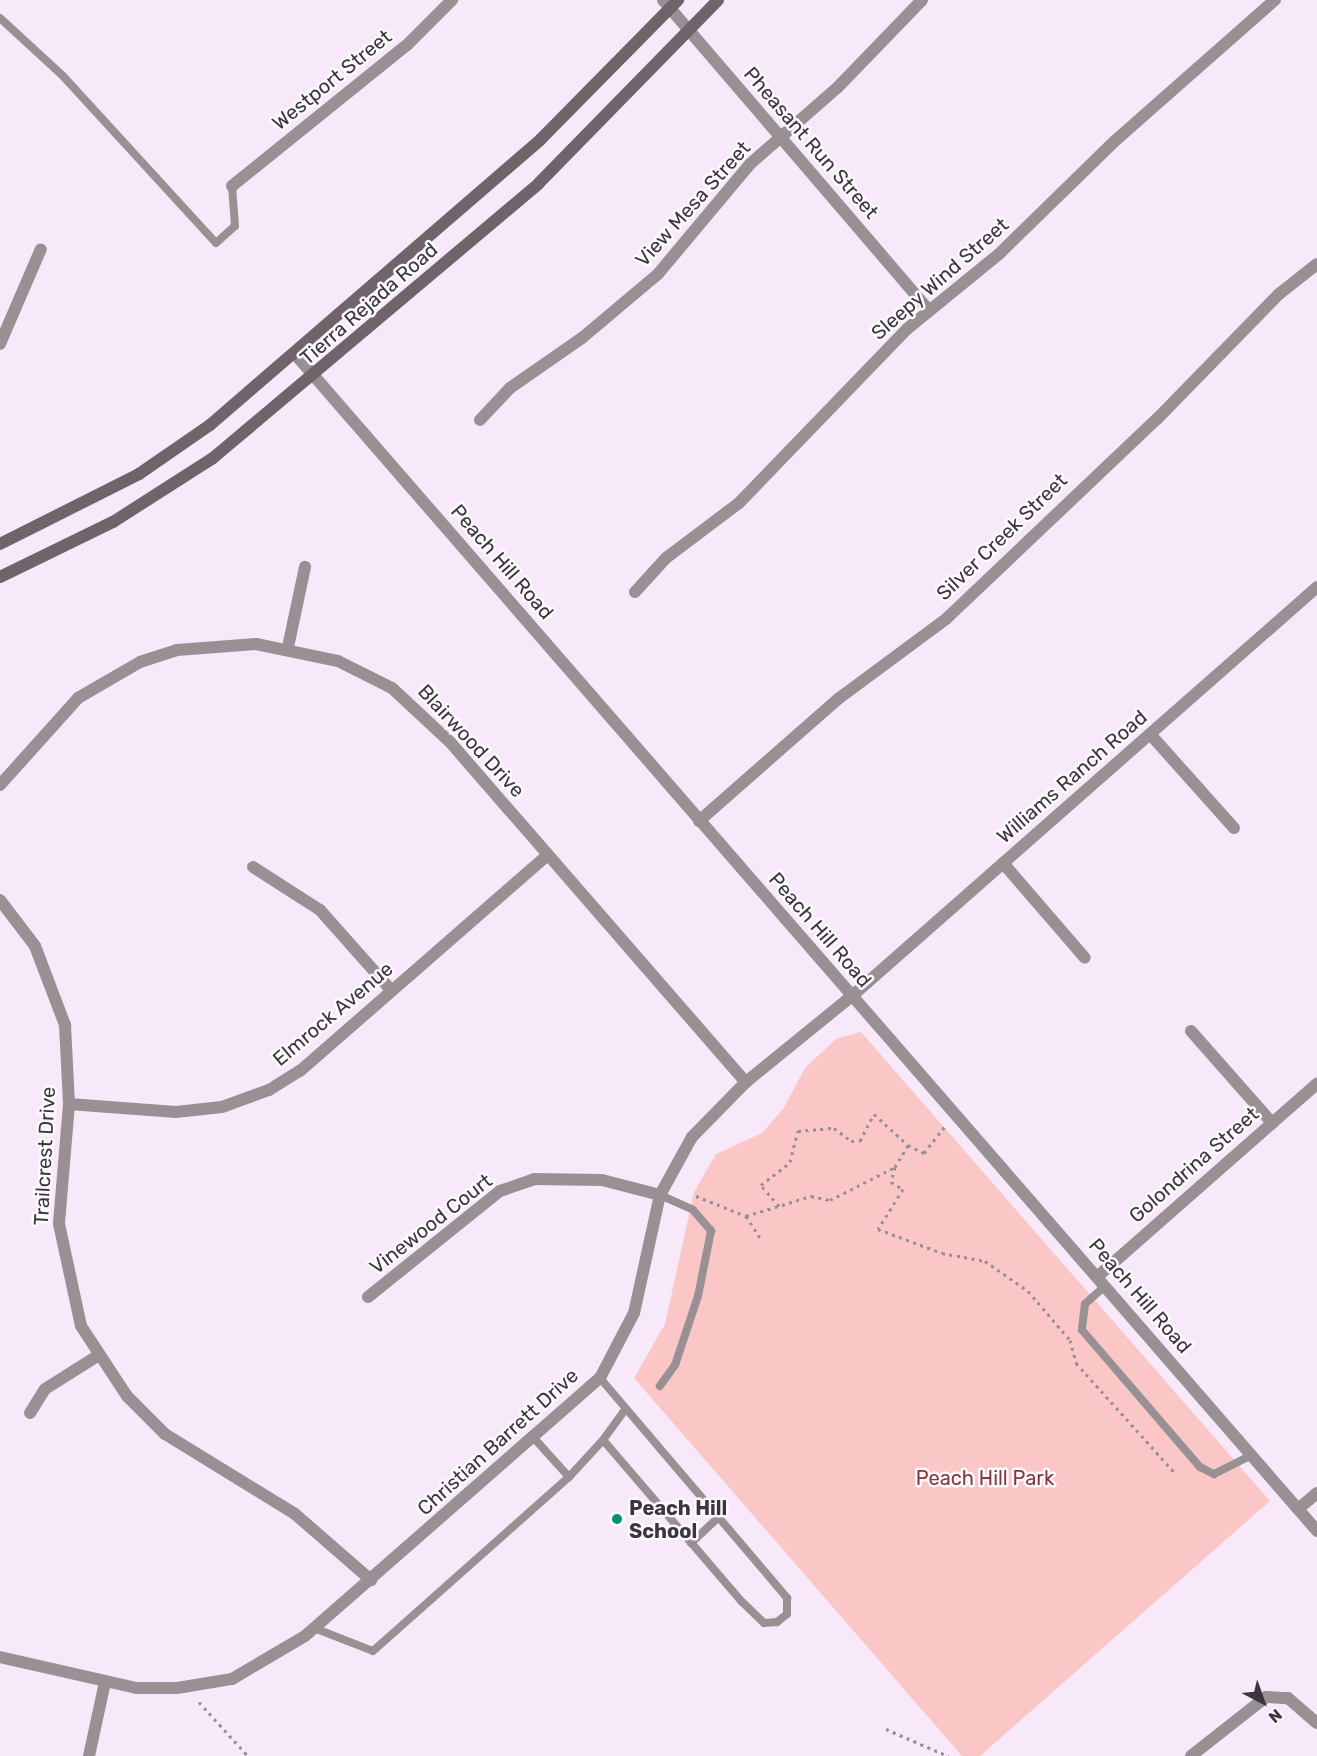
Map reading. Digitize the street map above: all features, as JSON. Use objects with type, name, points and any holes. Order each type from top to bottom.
[{"type":"main road","name":"Tierra Rejada Road","points":[[0,577],[68,547],[184,481],[315,376],[539,183],[718,0]]},
{"type":"main road","name":"Tierra Rejada Road","points":[[0,544],[139,474],[295,354],[540,140],[670,3]]},
{"type":"street","name":"Westport Street","points":[[232,186],[407,45],[452,0]]},
{"type":"street","name":"View Mesa Street","points":[[480,420],[510,388],[592,331],[658,274],[750,164],[781,139],[922,0]]},
{"type":"street","name":"Sleepy Wind Street","points":[[635,592],[666,558],[739,503],[929,310],[999,254],[1116,140],[1275,0]]},
{"type":"street","name":"Pheasant Run Street","points":[[670,3],[688,31],[929,310]]},
{"type":"street","points":[[0,344],[41,249]]},
{"type":"street","name":"Silver Creek Street","points":[[699,821],[822,712],[946,619],[1157,419],[1279,294],[1317,264]]},
{"type":"street","name":"Peach Hill Road","points":[[295,354],[1317,1531]]},
{"type":"street","points":[[288,647],[305,567]]},
{"type":"street","name":"Williams Ranch Road","points":[[852,996],[1317,587]]},
{"type":"street","name":"Blairwood Drive","points":[[0,785],[78,698],[140,662],[215,645],[288,647],[376,678],[411,703],[548,855],[746,1082]]},
{"type":"street","points":[[1150,734],[1234,828]]},
{"type":"street","name":"Elmrock Avenue","points":[[69,1104],[176,1112],[247,1101],[300,1071],[548,855]]},
{"type":"street","points":[[1003,863],[1085,957]]},
{"type":"street","points":[[253,867],[320,910],[392,991]]},
{"type":"street","name":"Trailcrest Drive","points":[[0,900],[34,946],[57,994],[68,1058],[69,1104],[59,1224],[81,1326],[127,1396],[165,1434],[295,1514],[371,1580]]},
{"type":"street","name":"Christian Barrett Drive","points":[[0,1657],[105,1682],[177,1688],[232,1679],[270,1661],[314,1628],[600,1378],[634,1313],[660,1195],[692,1137],[746,1082],[852,996]]},
{"type":"street","points":[[1191,1031],[1272,1123]]},
{"type":"street","name":"Golondrina Street","points":[[1101,1281],[1317,1084]]},
{"type":"street","name":"Vinewood Court","points":[[368,1297],[500,1191],[534,1179],[602,1180],[660,1195]]},
{"type":"street","points":[[30,1413],[45,1389],[99,1355]]},
{"type":"street","points":[[1298,1509],[1317,1493]]},
{"type":"street","points":[[89,1756],[105,1682]]},
{"type":"street","points":[[1191,1756],[1258,1700],[1288,1698],[1317,1723]]},
{"type":"lane","points":[[0,18],[63,76],[216,243],[235,226],[232,186]]},
{"type":"lane","points":[[660,1195],[693,1210],[711,1231],[698,1296],[675,1365],[660,1386]]},
{"type":"lane","points":[[1101,1281],[1085,1304],[1082,1330],[1200,1467],[1214,1474],[1252,1455]]},
{"type":"lane","points":[[600,1378],[787,1598],[787,1614],[777,1622],[764,1623],[691,1543],[603,1440]]},
{"type":"lane","points":[[314,1628],[373,1651],[569,1477],[603,1440],[625,1410]]},
{"type":"lane","points":[[533,1437],[569,1477]]},
{"type":"lane","points":[[691,1543],[718,1518]]},
{"type":"path","points":[[779,1206],[761,1185],[790,1162],[798,1131],[834,1128],[851,1141],[860,1141],[874,1114],[908,1145],[924,1153],[945,1126]]},
{"type":"path","points":[[908,1145],[895,1167],[891,1182],[903,1189],[878,1229],[942,1253],[985,1261],[1014,1280],[1047,1308],[1070,1340],[1077,1363],[1174,1472]]},
{"type":"path","points":[[689,1193],[746,1215],[811,1196],[830,1200],[895,1167]]},
{"type":"path","points":[[746,1215],[760,1239]]},
{"type":"path","points":[[199,1702],[248,1756]]},
{"type":"path","points":[[886,1729],[948,1756]]},
{"type":"green space","name":"Peach Hill Park","points":[[861,1032],[1270,1501],[980,1756],[962,1756],[634,1378],[665,1324],[694,1192],[716,1154],[762,1133],[783,1109],[805,1068],[836,1039]]},
{"type":"place","name":"Peach Hill School","points":[[617,1519]]}]
